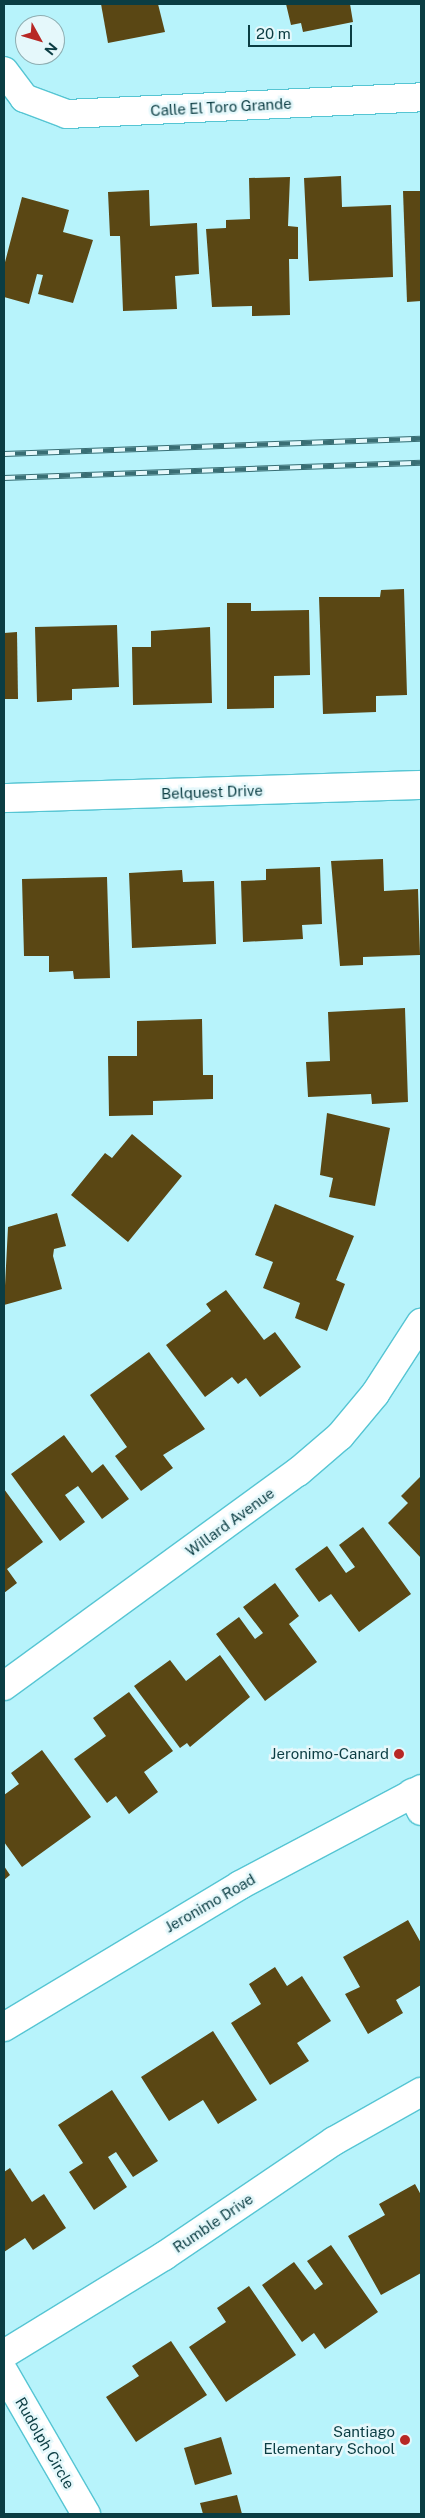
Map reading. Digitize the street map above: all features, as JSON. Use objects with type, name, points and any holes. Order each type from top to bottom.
[{"type":"street","name":"Calle El Toro Grande","points":[[4,71],[24,98],[67,114],[421,97]]},
{"type":"street","name":"Belquest Drive","points":[[4,798],[421,785]]},
{"type":"street","name":"Willard Avenue","points":[[4,1686],[298,1472],[340,1436],[375,1394],[421,1323]]},
{"type":"street","name":"Jeronimo Road","points":[[4,2027],[240,1885],[418,1798]]},
{"type":"street","name":"Rumble Drive","points":[[4,2354],[164,2256],[334,2141],[421,2092]]},
{"type":"street","name":"Rudolph Circle","points":[[4,2372],[86,2514]]},
{"type":"building","points":[[101,4],[158,4],[165,32],[108,43]]},
{"type":"building","points":[[286,4],[350,4],[353,22],[303,32],[301,23],[291,25]]},
{"type":"building","points":[[341,176],[342,207],[391,205],[393,277],[309,281],[304,178]]},
{"type":"building","points":[[290,177],[288,226],[298,227],[298,259],[289,259],[290,315],[252,316],[252,306],[212,307],[206,229],[226,228],[226,220],[250,219],[249,178]]},
{"type":"building","points":[[149,190],[150,226],[197,223],[199,274],[175,276],[177,309],[123,311],[120,236],[110,236],[108,192]]},
{"type":"building","points":[[403,191],[421,191],[421,301],[407,302]]},
{"type":"building","points":[[22,197],[69,210],[63,232],[93,240],[73,303],[38,294],[43,275],[37,274],[29,304],[4,297],[4,266]]},
{"type":"building","points":[[404,589],[407,695],[376,696],[376,712],[323,714],[319,597],[380,597],[381,590]]},
{"type":"building","points":[[227,603],[251,603],[251,611],[309,610],[310,675],[274,676],[274,708],[227,709]]},
{"type":"building","points":[[117,625],[119,687],[72,689],[72,700],[37,702],[35,627]]},
{"type":"building","points":[[210,627],[212,703],[133,705],[132,647],[151,647],[151,631]]},
{"type":"building","points":[[17,632],[18,699],[4,699],[4,633]]},
{"type":"building","points":[[383,859],[384,891],[418,889],[420,955],[363,957],[363,965],[340,966],[331,861]]},
{"type":"building","points":[[320,867],[322,924],[302,925],[303,939],[243,942],[241,881],[266,880],[266,869]]},
{"type":"building","points":[[182,870],[183,882],[214,881],[216,944],[132,948],[129,873]]},
{"type":"building","points":[[107,877],[110,978],[74,979],[73,971],[49,972],[49,956],[24,956],[22,879]]},
{"type":"building","points":[[405,1008],[408,1102],[372,1104],[371,1094],[308,1097],[306,1062],[330,1061],[328,1012]]},
{"type":"building","points":[[202,1019],[203,1075],[213,1075],[213,1099],[153,1101],[153,1115],[109,1116],[108,1056],[137,1056],[137,1021]]},
{"type":"building","points":[[327,1113],[390,1128],[375,1206],[329,1197],[333,1178],[320,1175]]},
{"type":"building","points":[[132,1134],[182,1176],[128,1242],[71,1195],[105,1153],[112,1158]]},
{"type":"building","points":[[275,1204],[354,1236],[336,1280],[345,1284],[327,1331],[295,1318],[300,1303],[263,1288],[273,1262],[255,1255]]},
{"type":"building","points":[[57,1213],[66,1246],[54,1249],[53,1256],[62,1289],[4,1305],[8,1227]]},
{"type":"building","points":[[226,1290],[264,1340],[275,1332],[301,1367],[260,1397],[246,1378],[238,1384],[232,1377],[205,1397],[166,1345],[211,1311],[206,1304]]},
{"type":"building","points":[[149,1352],[205,1429],[163,1455],[173,1468],[141,1491],[115,1456],[127,1447],[90,1395]]},
{"type":"building","points":[[64,1435],[92,1473],[103,1464],[129,1499],[102,1519],[78,1486],[65,1495],[85,1522],[60,1541],[11,1474]]},
{"type":"building","points":[[421,1476],[421,1558],[388,1523],[408,1503],[401,1496]]},
{"type":"building","points":[[4,1489],[43,1542],[7,1569],[17,1583],[4,1593]]},
{"type":"building","points":[[363,1527],[411,1594],[359,1632],[331,1594],[319,1602],[295,1569],[327,1546],[346,1573],[355,1567],[339,1545]]},
{"type":"building","points":[[275,1583],[299,1616],[289,1624],[317,1662],[265,1701],[216,1634],[239,1617],[255,1639],[263,1633],[243,1607]]},
{"type":"building","points":[[220,1655],[250,1697],[190,1747],[187,1743],[180,1748],[134,1686],[170,1660],[186,1681]]},
{"type":"building","points":[[129,1692],[173,1751],[144,1772],[158,1792],[129,1814],[116,1796],[107,1803],[74,1759],[106,1736],[93,1718]]},
{"type":"building","points":[[42,1750],[91,1817],[22,1867],[4,1842],[4,1795],[19,1784],[11,1773]]},
{"type":"building","points":[[4,1866],[10,1875],[4,1880]]},
{"type":"building","points":[[408,1920],[421,1943],[421,1985],[396,2000],[403,2013],[368,2034],[345,1994],[360,1987],[343,1957]]},
{"type":"building","points":[[275,1967],[287,1986],[302,1976],[331,2021],[297,2043],[309,2061],[270,2085],[231,2023],[261,2004],[249,1984]]},
{"type":"building","points":[[213,2031],[257,2100],[218,2124],[203,2100],[169,2121],[141,2077]]},
{"type":"building","points":[[112,2090],[158,2161],[133,2177],[116,2152],[108,2157],[127,2187],[94,2210],[69,2172],[83,2163],[58,2125]]},
{"type":"building","points":[[10,2168],[32,2202],[44,2194],[66,2228],[33,2250],[25,2238],[4,2252],[4,2172]]},
{"type":"building","points":[[415,2184],[421,2195],[421,2273],[381,2295],[348,2236],[385,2215],[379,2204]]},
{"type":"building","points":[[331,2245],[378,2312],[325,2349],[314,2333],[302,2342],[262,2285],[294,2262],[315,2290],[323,2284],[307,2261]]},
{"type":"building","points":[[249,2286],[296,2355],[226,2402],[189,2347],[226,2322],[217,2308]]},
{"type":"building","points":[[171,2341],[207,2395],[136,2442],[106,2397],[139,2376],[132,2366]]},
{"type":"building","points":[[221,2437],[232,2474],[195,2485],[184,2448]]},
{"type":"building","points":[[237,2495],[242,2514],[203,2514],[200,2503]]},
{"type":"railway","points":[[4,454],[421,439]]},
{"type":"railway","points":[[4,478],[421,463]]},
{"type":"place","name":"Jeronimo-Canard","points":[[399,1754]]},
{"type":"place","name":"Santiago Elementary School","points":[[405,2440]]}]
